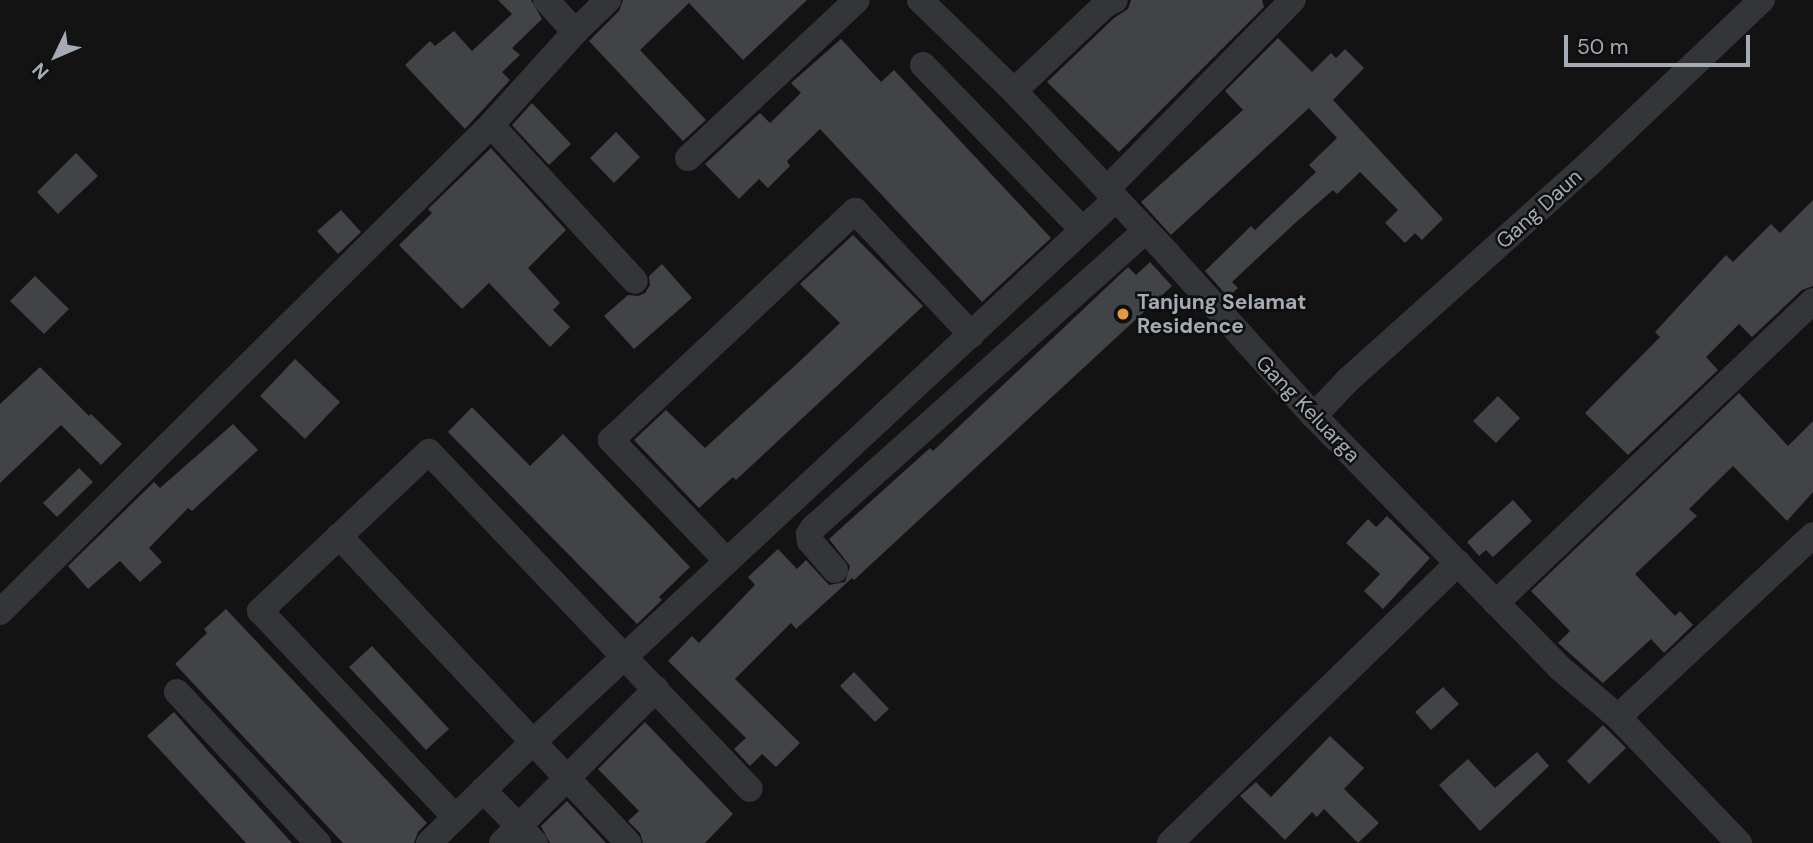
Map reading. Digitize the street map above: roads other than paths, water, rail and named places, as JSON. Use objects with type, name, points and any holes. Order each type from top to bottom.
[{"type":"street","points":[[546,0],[575,32]]},
{"type":"street","points":[[0,612],[491,125],[575,32],[608,0]]},
{"type":"street","points":[[688,158],[857,0]]},
{"type":"street","name":"Gang Keluarga","points":[[920,0],[1014,91],[1112,194],[1314,416],[1560,668],[1618,717],[1739,843]]},
{"type":"street","points":[[1014,91],[1105,5],[1115,0]]},
{"type":"street","points":[[429,843],[533,742],[972,335],[1082,229],[1293,0]]},
{"type":"street","name":"Gang Daun","points":[[1314,416],[1348,380],[1590,163],[1762,0]]},
{"type":"street","points":[[923,65],[1082,229]]},
{"type":"street","points":[[491,125],[635,281]]},
{"type":"street","points":[[727,561],[611,440],[855,211],[972,335]]},
{"type":"street","points":[[835,570],[810,541],[809,534],[813,528],[1145,231]]},
{"type":"street","points":[[1496,603],[1813,301]]},
{"type":"street","points":[[455,817],[260,611],[429,452],[750,789]]},
{"type":"street","points":[[1618,717],[1813,535]]},
{"type":"street","points":[[339,537],[628,843]]},
{"type":"street","points":[[1170,843],[1458,563]]},
{"type":"street","points":[[483,790],[518,837],[567,778],[656,689]]},
{"type":"street","points":[[177,692],[318,843]]},
{"type":"place","name":"Tanjung Selamat Residence","points":[[1123,314]]}]
